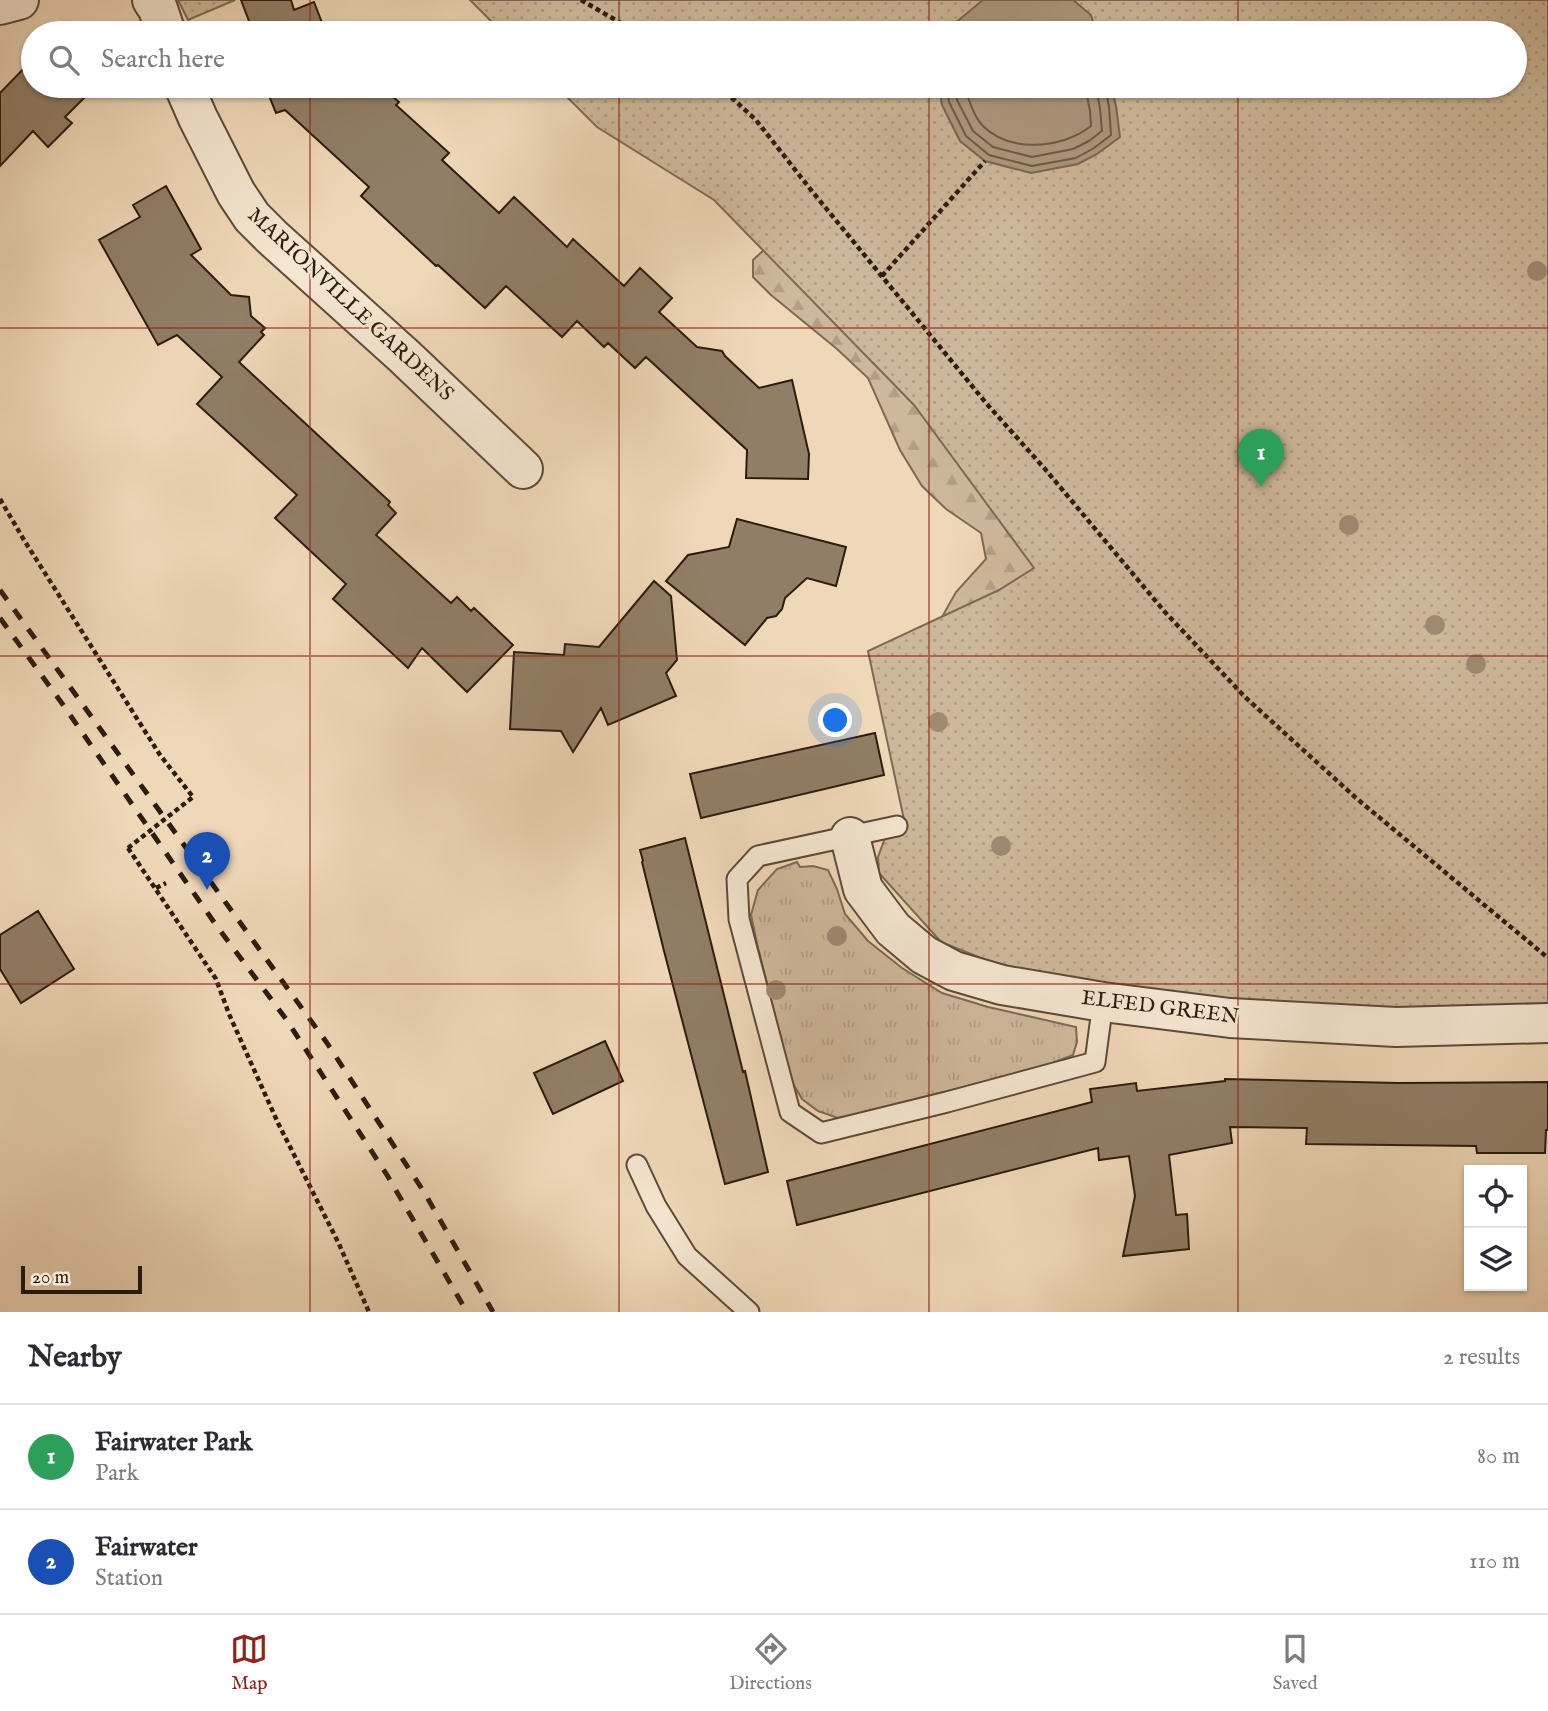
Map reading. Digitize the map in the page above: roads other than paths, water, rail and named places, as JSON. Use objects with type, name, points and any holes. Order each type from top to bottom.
[{"type":"street","points":[[0,5],[19,0]]},
{"type":"street","points":[[152,0],[162,21]]},
{"type":"street","name":"MARIONVILLE GARDENS","points":[[189,98],[236,193],[252,217],[523,469]]},
{"type":"street","name":"ELFED GREEN","points":[[850,837],[863,889],[893,929],[924,955],[954,971],[1002,985],[1103,1002],[1230,1018],[1396,1027],[1548,1023]]},
{"type":"lane","points":[[897,826],[758,856],[737,879],[739,919],[790,1112],[821,1133],[1095,1062],[1103,1002]]},
{"type":"lane","points":[[637,1165],[656,1206],[687,1256],[749,1312]]},
{"type":"water","points":[[983,0],[1073,0],[1091,15],[1093,21],[958,21]]},
{"type":"water","points":[[941,98],[1114,98],[1120,137],[1078,164],[1031,173],[985,161],[960,141]]},
{"type":"railway","points":[[0,590],[327,1043],[424,1192],[493,1312]]},
{"type":"railway","points":[[0,618],[216,925],[286,1019],[387,1175],[467,1312]]},
{"type":"place","name":"Fairwater Park","points":[[1261,487]]},
{"type":"place","name":"Fairwater","points":[[207,890]]}]
